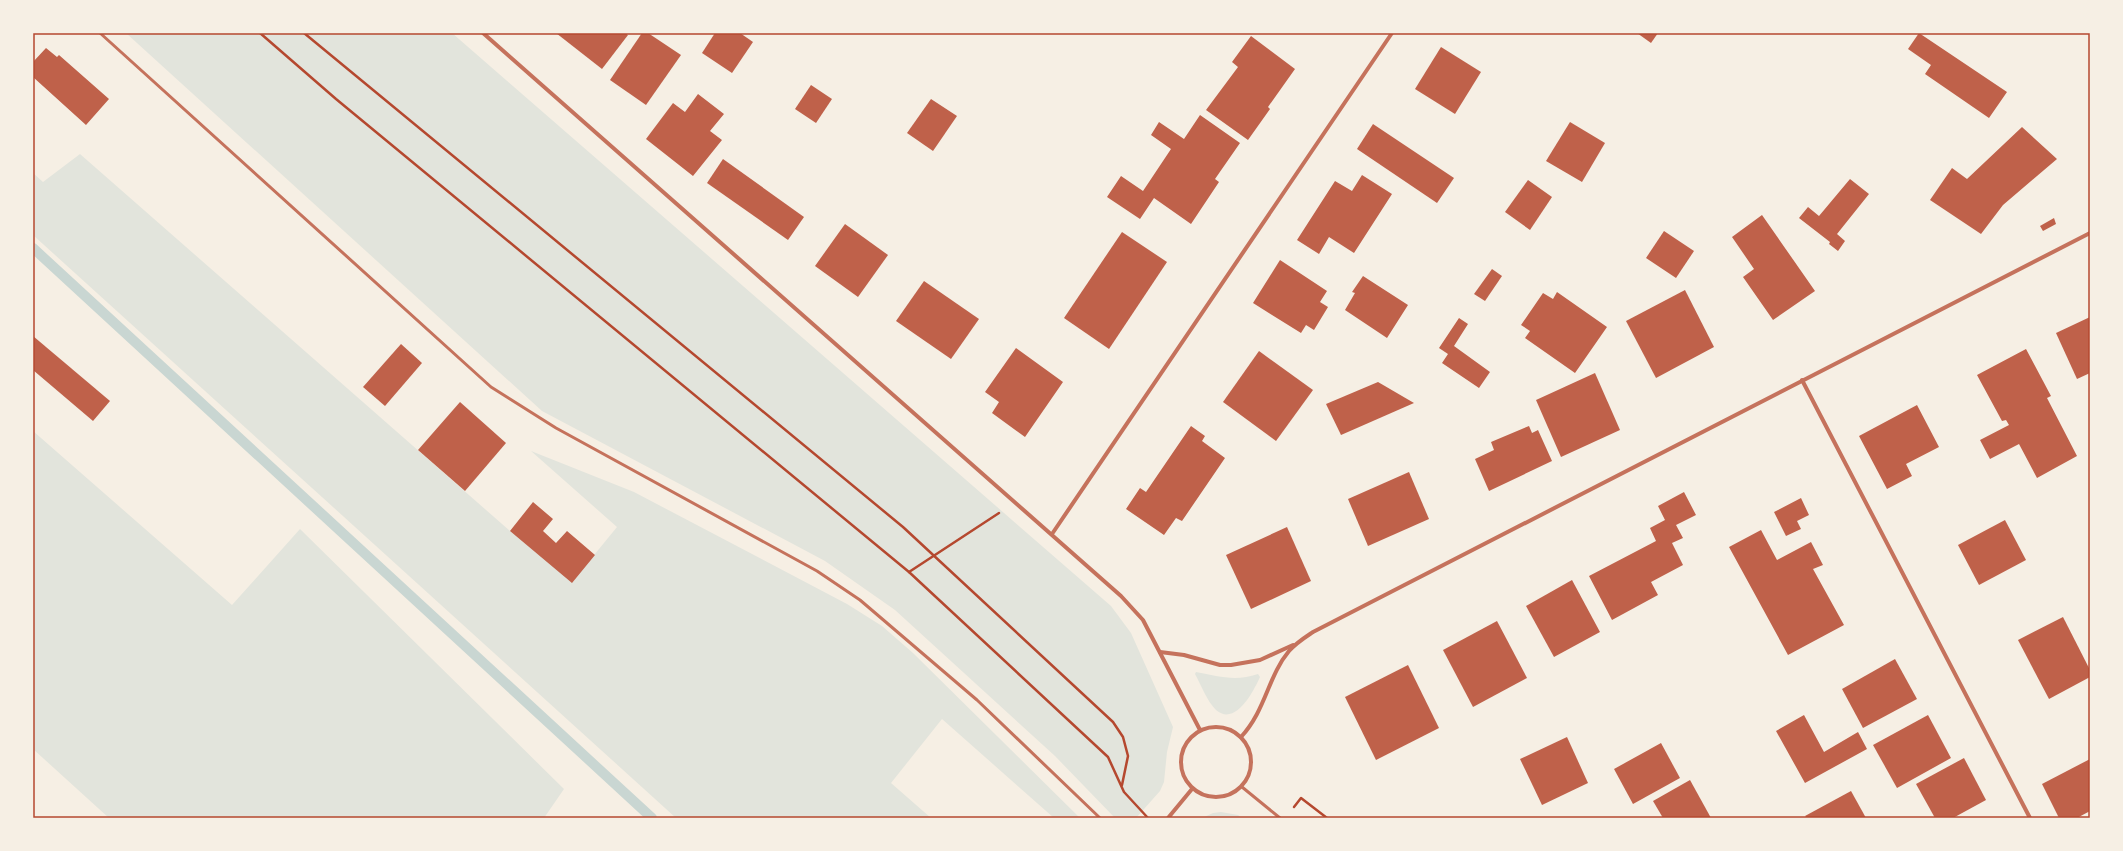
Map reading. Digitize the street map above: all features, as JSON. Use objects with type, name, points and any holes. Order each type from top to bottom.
[{"type":"street","points":[[483,33],[1121,596],[1143,620],[1200,730]]},
{"type":"street","points":[[1052,534],[1392,33]]},
{"type":"street","points":[[1160,652],[1184,655],[1220,665],[1231,665],[1260,660],[1295,644],[1313,632],[2090,233]]},
{"type":"street","points":[[1802,380],[2030,818]]},
{"type":"street","points":[[1241,737],[1254,721],[1284,659],[1295,644]]},
{"type":"street","points":[[1210,727],[1222,727],[1232,730],[1241,737],[1251,756],[1251,767],[1242,787],[1230,795],[1217,798],[1203,796],[1192,789],[1182,774],[1181,757],[1184,746],[1191,737],[1200,730],[1210,727]]},
{"type":"street","points":[[1168,818],[1192,789]]},
{"type":"lane","points":[[100,33],[491,387],[556,428],[817,570],[860,600],[977,700],[1100,818]]},
{"type":"lane","points":[[1242,787],[1280,818]]},
{"type":"path","points":[[260,33],[336,99],[820,496],[909,572],[1108,757],[1127,796],[1148,818]]},
{"type":"path","points":[[304,33],[935,555],[1108,716],[1118,728],[1123,737],[1128,756],[1122,788]]},
{"type":"path","points":[[909,572],[1015,503]]},
{"type":"path","points":[[1298,802],[1301,798],[1327,818]]},
{"type":"shaded area","points":[[126,33],[452,33],[1111,606],[1131,633],[1173,727],[1167,752],[1164,782],[1160,791],[1136,818],[1115,818],[1055,756],[895,610],[825,561],[542,411]]},
{"type":"shaded area","points":[[80,154],[510,531],[572,582],[617,527],[531,451],[634,492],[847,604],[882,626],[913,653],[1080,818],[1054,818],[942,719],[891,783],[931,818],[676,818],[33,235],[33,173],[43,182]]},
{"type":"shaded area","points":[[33,431],[232,605],[300,529],[564,789],[544,818],[109,818],[33,749]]},
{"type":"shaded area","points":[[1196,672],[1227,678],[1242,678],[1258,674],[1260,677],[1249,698],[1243,705],[1230,714],[1223,714],[1216,710],[1204,693],[1195,674]]},
{"type":"shaded area","points":[[1221,812],[1238,815],[1242,818],[1202,818],[1213,813]]},
{"type":"building","points":[[556,33],[625,33],[628,35],[602,69]]},
{"type":"building","points":[[642,33],[648,33],[681,55],[646,105],[610,80]]},
{"type":"building","points":[[715,33],[740,33],[753,42],[732,73],[702,53]]},
{"type":"building","points":[[1637,33],[1658,33],[1651,43]]},
{"type":"building","points":[[1919,33],[2007,92],[1989,118],[1925,74],[1931,65],[1908,49]]},
{"type":"building","points":[[1251,36],[1295,69],[1268,107],[1270,109],[1248,140],[1206,110],[1238,67],[1232,62]]},
{"type":"building","points":[[1441,47],[1481,72],[1455,114],[1415,89]]},
{"type":"building","points":[[46,48],[57,57],[59,55],[109,99],[86,125],[33,77],[33,62]]},
{"type":"building","points":[[811,85],[832,99],[816,123],[795,109]]},
{"type":"building","points":[[698,94],[724,114],[710,131],[722,140],[693,176],[646,139],[673,103],[685,112]]},
{"type":"building","points":[[931,99],[957,116],[933,151],[907,133]]},
{"type":"building","points":[[1200,115],[1240,143],[1215,179],[1219,182],[1191,224],[1154,198],[1140,219],[1107,197],[1121,176],[1143,191],[1171,149],[1151,135],[1159,122],[1184,139]]},
{"type":"building","points":[[1570,122],[1605,143],[1582,182],[1546,161]]},
{"type":"building","points":[[1373,124],[1454,178],[1437,203],[1357,149]]},
{"type":"building","points":[[2022,127],[2057,159],[2003,205],[1981,234],[1930,200],[1952,168],[1967,179]]},
{"type":"building","points":[[723,159],[804,217],[788,240],[707,183]]},
{"type":"building","points":[[1362,175],[1392,194],[1354,253],[1329,237],[1319,254],[1297,240],[1335,181],[1352,191]]},
{"type":"building","points":[[1850,179],[1869,194],[1837,234],[1845,241],[1838,251],[1829,244],[1830,242],[1799,218],[1808,207],[1819,216]]},
{"type":"building","points":[[1528,180],[1552,197],[1530,230],[1505,212]]},
{"type":"building","points":[[1762,215],[1815,291],[1773,320],[1743,277],[1754,269],[1732,237]]},
{"type":"building","points":[[2054,218],[2056,224],[2043,231],[2040,226]]},
{"type":"building","points":[[845,224],[888,255],[858,297],[815,266]]},
{"type":"building","points":[[1664,231],[1694,251],[1676,278],[1646,258]]},
{"type":"building","points":[[1122,232],[1167,262],[1109,349],[1064,318]]},
{"type":"building","points":[[1280,260],[1327,291],[1320,302],[1328,307],[1314,330],[1306,325],[1301,333],[1253,303]]},
{"type":"building","points":[[1492,269],[1502,276],[1485,301],[1474,294]]},
{"type":"building","points":[[1363,276],[1408,305],[1387,338],[1345,310],[1355,293],[1352,292]]},
{"type":"building","points":[[924,281],[979,319],[951,359],[896,321]]},
{"type":"building","points":[[1685,290],[1714,347],[1656,378],[1626,321]]},
{"type":"building","points":[[1557,292],[1607,327],[1575,373],[1525,338],[1530,331],[1521,325],[1543,293],[1553,299]]},
{"type":"building","points":[[2090,317],[2090,373],[2077,379],[2056,333]]},
{"type":"building","points":[[1459,318],[1468,324],[1454,346],[1490,372],[1479,388],[1442,363],[1448,354],[1439,348]]},
{"type":"building","points":[[33,336],[110,401],[93,421],[33,370]]},
{"type":"building","points":[[401,344],[422,363],[385,406],[363,387]]},
{"type":"building","points":[[1016,348],[1063,382],[1025,437],[992,413],[999,402],[985,392]]},
{"type":"building","points":[[2026,349],[2051,396],[2047,398],[2077,456],[2037,478],[2019,444],[1990,459],[1980,440],[2009,425],[2006,420],[2002,421],[1977,375]]},
{"type":"building","points":[[1259,351],[1313,390],[1276,441],[1223,402]]},
{"type":"building","points":[[1595,373],[1620,430],[1561,457],[1536,400]]},
{"type":"building","points":[[1378,382],[1414,403],[1341,435],[1326,404]]},
{"type":"building","points":[[460,402],[506,443],[465,491],[418,450]]},
{"type":"building","points":[[1917,405],[1939,447],[1906,464],[1912,476],[1887,489],[1859,436]]},
{"type":"building","points":[[1191,426],[1205,436],[1202,441],[1225,458],[1182,521],[1176,518],[1164,535],[1126,509],[1140,488],[1146,492]]},
{"type":"building","points":[[1529,426],[1532,433],[1538,430],[1552,461],[1489,491],[1475,459],[1494,450],[1491,442]]},
{"type":"building","points":[[1409,472],[1429,519],[1368,546],[1348,499]]},
{"type":"building","points":[[1684,492],[1696,515],[1676,525],[1683,538],[1672,543],[1683,565],[1651,582],[1658,595],[1612,620],[1589,576],[1656,541],[1650,528],[1665,520],[1658,506]]},
{"type":"building","points":[[1801,498],[1809,515],[1797,521],[1801,529],[1786,536],[1774,512]]},
{"type":"building","points":[[533,502],[553,519],[543,531],[556,543],[567,531],[595,555],[572,583],[510,531]]},
{"type":"building","points":[[2005,520],[2026,560],[1979,585],[1958,545]]},
{"type":"building","points":[[1287,527],[1311,581],[1251,609],[1226,555]]},
{"type":"building","points":[[1761,530],[1777,560],[1811,542],[1823,565],[1813,569],[1844,625],[1788,655],[1729,547]]},
{"type":"building","points":[[1572,580],[1600,632],[1554,657],[1526,606]]},
{"type":"building","points":[[2063,617],[2090,670],[2090,677],[2049,699],[2018,640]]},
{"type":"building","points":[[1497,621],[1527,678],[1473,707],[1443,650]]},
{"type":"building","points":[[1895,659],[1917,699],[1863,728],[1842,689]]},
{"type":"building","points":[[1408,665],[1439,728],[1376,760],[1345,697]]},
{"type":"building","points":[[1804,715],[1824,752],[1858,732],[1867,749],[1805,783],[1776,731]]},
{"type":"building","points":[[1928,715],[1951,758],[1897,788],[1873,745]]},
{"type":"building","points":[[1567,737],[1588,783],[1542,805],[1520,759]]},
{"type":"building","points":[[1661,743],[1680,778],[1633,804],[1614,769]]},
{"type":"building","points":[[1964,758],[1986,800],[1953,818],[1935,818],[1916,784]]},
{"type":"building","points":[[2090,759],[2090,811],[2077,818],[2059,818],[2042,784]]},
{"type":"building","points":[[1690,780],[1711,818],[1663,818],[1653,801]]},
{"type":"building","points":[[1851,791],[1866,818],[1807,818],[1805,816]]},
{"type":"waterway","points":[[33,248],[652,818]]}]
